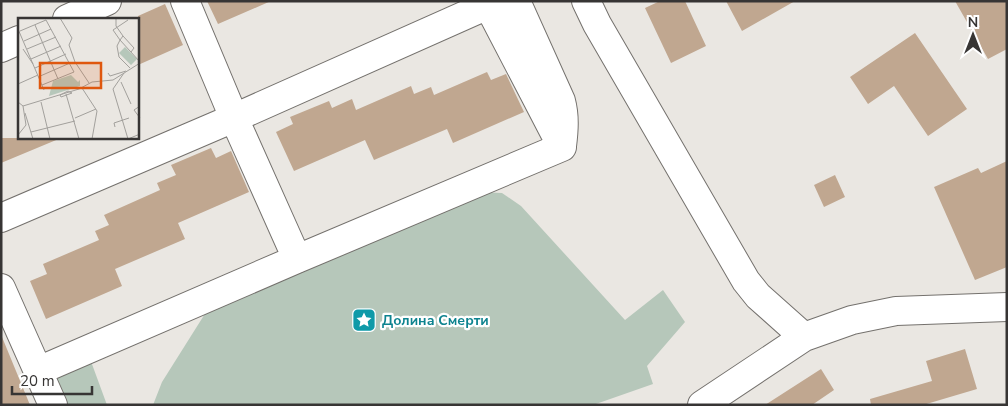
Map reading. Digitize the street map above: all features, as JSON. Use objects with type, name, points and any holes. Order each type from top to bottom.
[{"type":"street","points":[[69,18],[107,1]]},
{"type":"street","points":[[185,1],[234,118],[297,259]]},
{"type":"street","points":[[516,1],[561,100],[565,124],[562,147]]},
{"type":"street","points":[[586,1],[602,33],[746,281],[758,296],[804,337]]},
{"type":"street","points":[[1,218],[234,118],[487,3],[562,147]]},
{"type":"street","points":[[1,48],[18,40]]},
{"type":"street","points":[[38,371],[562,147]]},
{"type":"street","points":[[1,288],[53,405]]},
{"type":"street","points":[[702,405],[804,337],[852,320],[896,311],[1007,307]]},
{"type":"green space","points":[[481,192],[502,193],[521,206],[625,320],[663,290],[685,322],[647,366],[653,384],[593,405],[153,405],[162,382],[213,301]]},
{"type":"green space","points":[[89,356],[107,405],[38,405],[30,384]]},
{"type":"building","points":[[207,1],[271,1],[218,24]]},
{"type":"building","points":[[660,1],[685,1],[706,46],[671,63],[645,8]]},
{"type":"building","points":[[726,1],[795,1],[742,31]]},
{"type":"building","points":[[955,1],[1007,1],[1007,49],[988,59]]},
{"type":"building","points":[[165,4],[183,45],[139,65],[138,16]]},
{"type":"building","points":[[915,33],[967,109],[928,136],[894,86],[868,104],[850,77]]},
{"type":"building","points":[[487,72],[491,80],[506,74],[524,112],[453,143],[447,129],[374,160],[365,140],[294,171],[276,132],[293,124],[290,117],[329,101],[332,108],[352,99],[356,110],[411,86],[414,94],[431,87],[434,95]]},
{"type":"building","points":[[1,138],[59,139],[1,163]]},
{"type":"building","points":[[211,148],[216,158],[231,151],[249,192],[178,223],[185,239],[115,269],[122,286],[46,319],[30,281],[47,274],[43,264],[99,240],[95,231],[109,225],[104,215],[160,190],[157,183],[176,175],[171,165]]},
{"type":"building","points":[[1007,161],[1007,267],[975,280],[934,187],[978,168],[981,173]]},
{"type":"building","points":[[835,175],[845,197],[824,207],[814,185]]},
{"type":"building","points":[[2,337],[30,405],[1,405]]},
{"type":"building","points":[[965,349],[977,389],[923,405],[871,405],[870,399],[932,381],[926,361]]},
{"type":"building","points":[[821,369],[834,390],[812,405],[765,405]]},
{"type":"place","name":"Долина Смерти","points":[[364,320]]}]
